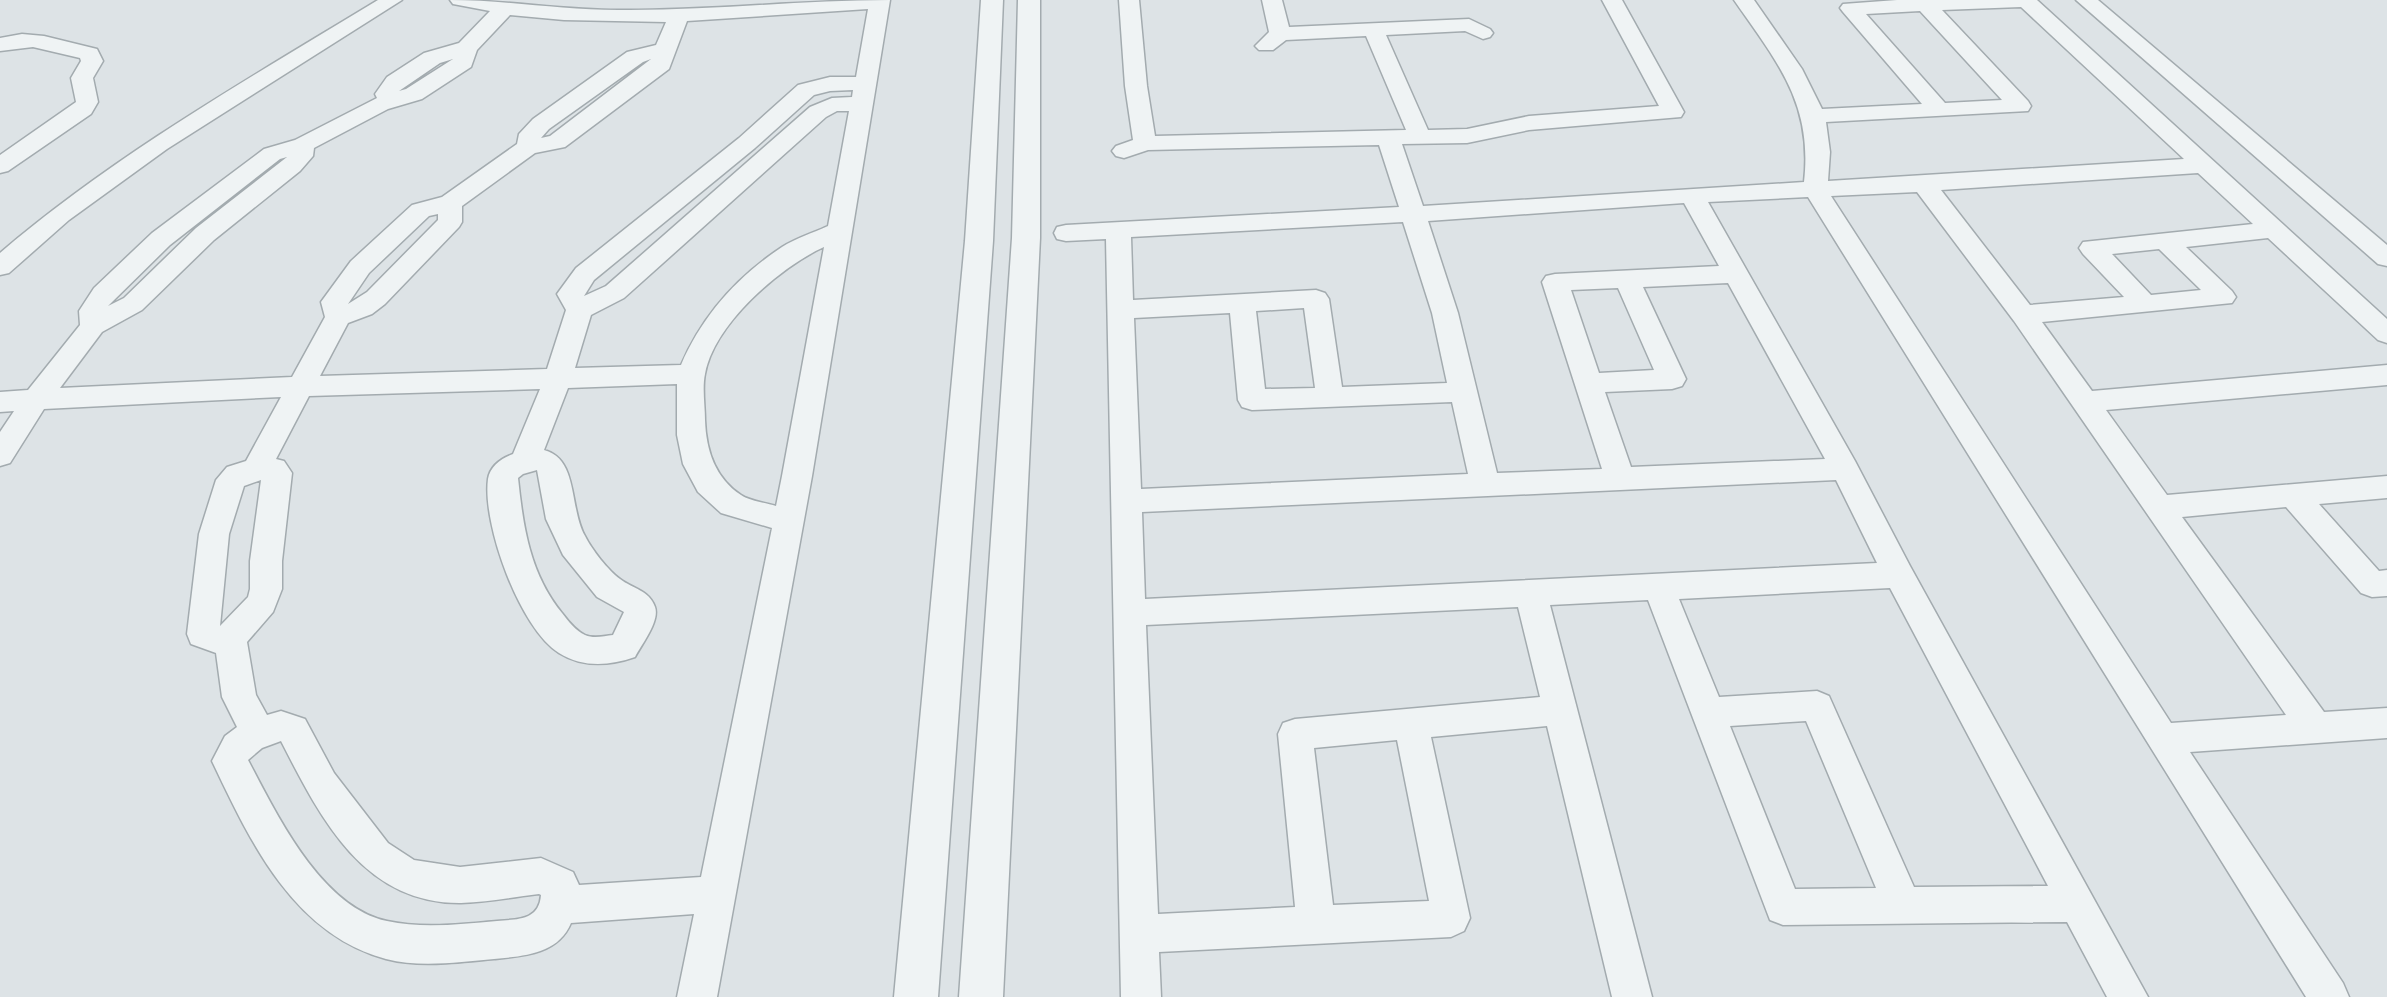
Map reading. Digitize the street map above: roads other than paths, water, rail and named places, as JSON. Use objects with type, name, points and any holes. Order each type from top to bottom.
[{"type":"street","points":[[0,267],[60,215],[159,144],[392,0]]},
{"type":"street","points":[[460,0],[556,14],[678,14],[880,1],[788,520],[697,997]]},
{"type":"street","points":[[916,997],[978,252],[992,0]]},
{"type":"street","points":[[981,997],[1026,238],[1029,0]]},
{"type":"street","points":[[1129,0],[1136,86],[1135,147],[1467,136],[1529,123],[1673,112],[1612,0]]},
{"type":"street","points":[[1272,0],[1273,40],[1472,22]]},
{"type":"street","points":[[1744,0],[1790,67],[1812,116],[1819,146],[1815,189],[2162,739],[2329,997]]},
{"type":"street","points":[[2086,0],[2387,258]]},
{"type":"street","points":[[1938,109],[1850,8],[2025,1],[2206,165],[2387,334]]},
{"type":"street","points":[[1812,116],[2020,106],[1925,5]]},
{"type":"street","points":[[0,455],[37,398],[93,326],[133,304],[205,234],[292,166],[301,156],[303,145],[380,104],[414,94],[462,62],[467,48],[505,8]]},
{"type":"street","points":[[256,469],[338,317],[363,308],[376,298],[450,222],[450,202],[528,147],[557,142],[661,64],[663,50],[670,40],[678,14]]},
{"type":"street","points":[[1374,31],[1420,137]]},
{"type":"street","points":[[0,45],[22,40],[38,41],[89,54],[92,61],[82,78],[87,102],[83,109],[0,166]]},
{"type":"street","points":[[524,463],[558,379],[579,310],[570,294],[585,274],[747,143],[806,90],[830,84],[864,93]]},
{"type":"street","points":[[579,310],[615,292],[658,252],[743,181],[818,112],[864,93]]},
{"type":"street","points":[[0,144],[33,120],[87,102]]},
{"type":"street","points":[[1389,139],[1445,313],[1485,485]]},
{"type":"street","points":[[1066,233],[1412,214],[1692,195],[1924,184],[2206,165]]},
{"type":"street","points":[[1924,184],[2023,315],[2315,728]]},
{"type":"street","points":[[1692,195],[1845,469],[1899,575],[2128,997]]},
{"type":"street","points":[[788,520],[732,505],[709,484],[698,464],[691,435],[690,374],[704,343],[742,290],[792,252],[840,230]]},
{"type":"street","points":[[1118,230],[1141,997]]},
{"type":"street","points":[[2145,304],[2092,248],[2275,230]]},
{"type":"street","points":[[2023,315],[2223,297],[2165,241]]},
{"type":"street","points":[[1620,479],[1590,382],[1555,282],[1736,274]]},
{"type":"street","points":[[1590,382],[1672,379],[1628,279]]},
{"type":"street","points":[[1120,310],[1316,298],[1330,397]]},
{"type":"street","points":[[1242,303],[1252,400],[1463,392]]},
{"type":"street","points":[[0,402],[37,398],[690,374]]},
{"type":"street","points":[[2084,402],[2387,375]]},
{"type":"street","points":[[538,459],[546,460],[554,470],[561,519],[574,546],[608,588],[637,604],[640,609],[640,617],[623,647],[592,651],[567,643],[556,632],[534,597],[520,570],[510,539],[503,478],[506,470],[513,465],[524,463],[538,459]]},
{"type":"street","points":[[256,469],[274,469],[277,473],[266,561],[266,589],[257,611],[230,638],[214,640],[203,634],[214,534],[231,480],[237,475],[256,469]]},
{"type":"street","points":[[1125,501],[1845,469]]},
{"type":"street","points":[[2159,507],[2387,487]]},
{"type":"street","points":[[2294,495],[2372,584],[2387,583]]},
{"type":"street","points":[[1128,613],[1899,575]]},
{"type":"street","points":[[1659,587],[1783,907],[2078,904]]},
{"type":"street","points":[[1531,593],[1632,997]]},
{"type":"street","points":[[230,638],[239,697],[258,732]]},
{"type":"street","points":[[1708,713],[1817,706],[1903,906]]},
{"type":"street","points":[[1316,924],[1295,734],[1561,710]]},
{"type":"street","points":[[1140,934],[1451,918],[1411,722]]},
{"type":"street","points":[[2162,739],[2387,723]]},
{"type":"street","points":[[281,726],[293,730],[321,784],[375,855],[407,877],[460,885],[541,876],[560,885],[562,905],[549,926],[529,937],[438,943],[386,940],[349,927],[316,901],[262,822],[230,761],[236,747],[258,732],[281,726]]},
{"type":"street","points":[[562,905],[717,894]]}]
